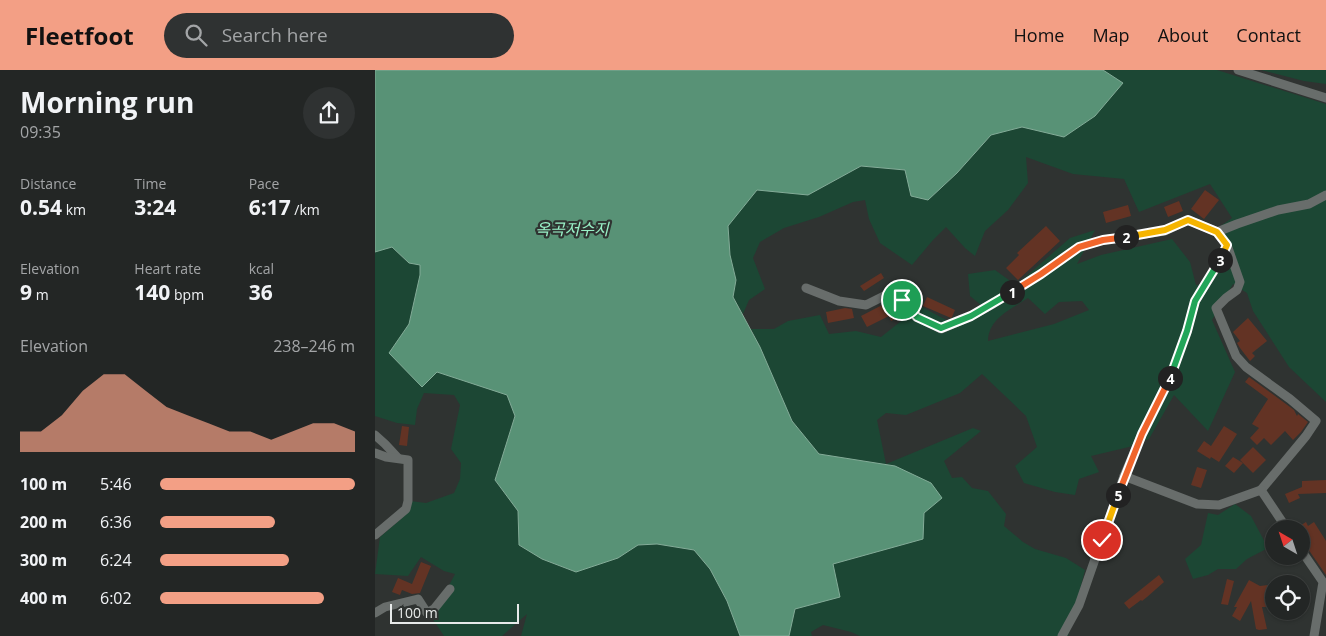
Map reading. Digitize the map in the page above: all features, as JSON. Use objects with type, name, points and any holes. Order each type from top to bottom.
[{"type":"street","points":[[1238,70],[1326,98]]},
{"type":"street","points":[[1217,232],[1278,210],[1309,204],[1326,195]]},
{"type":"street","points":[[806,288],[839,301],[865,305],[884,296],[902,300],[917,317],[941,328],[971,316],[993,304],[1041,274],[1079,247],[1103,240],[1165,230],[1188,220],[1217,232],[1227,245],[1240,282],[1237,290],[1216,308],[1237,356],[1246,368],[1290,399],[1316,422],[1261,490],[1219,505],[1197,504],[1125,476]]},
{"type":"street","points":[[1062,636],[1079,605],[1142,434],[1171,375],[1187,331],[1195,301],[1227,245]]},
{"type":"street","points":[[375,436],[399,458]]},
{"type":"street","points":[[375,453],[386,457],[408,460],[408,501],[406,509],[375,535]]},
{"type":"street","points":[[1261,490],[1281,520]]},
{"type":"street","points":[[1310,562],[1324,581],[1314,636]]},
{"type":"street","points":[[375,613],[385,607],[417,599],[427,613],[435,609],[449,589]]},
{"type":"shaded area","points":[[1103,70],[1217,70],[1326,104],[1326,402],[1289,367],[1253,311],[1247,293],[1233,284],[1212,320],[1235,372],[1208,431],[1174,395],[1149,439],[1129,447],[1091,456],[1099,472],[1079,479],[1075,495],[1055,492],[1024,483],[1015,466],[1037,447],[1026,416],[982,374],[960,393],[906,415],[886,413],[877,420],[886,464],[973,428],[981,431],[944,461],[952,478],[962,477],[972,488],[988,491],[1006,514],[1004,526],[1023,542],[1035,549],[1066,558],[1085,570],[1068,636],[860,636],[823,625],[811,632],[812,636],[789,636],[795,609],[833,564],[922,539],[895,466],[819,454],[792,421],[751,329],[774,329],[788,321],[820,315],[829,334],[856,331],[881,337],[920,306],[950,322],[981,305],[970,296],[968,274],[995,270],[1016,285],[1070,238],[1095,230],[1077,264],[1101,255],[1172,239],[1190,262],[1196,285],[1203,284],[1224,246],[1219,227],[1232,218],[1210,184],[1139,212],[1124,179],[1073,174],[1026,157],[1028,183],[1008,210],[985,231],[975,256],[946,227],[912,265],[880,243],[869,219],[865,200],[853,202],[819,217],[784,228],[760,242],[753,258],[765,289],[749,300],[743,314],[733,297],[736,280],[730,255],[728,226],[757,190],[808,195],[861,166],[905,170],[911,195],[928,200],[957,173],[991,135],[1022,127],[1064,136],[1095,116],[1123,83]],"holes":[[[1028,298],[1045,314],[1059,302],[1082,301],[1089,310],[1054,324],[988,341],[989,333],[996,320]]]},
{"type":"shaded area","points":[[1261,70],[1326,70],[1326,84],[1304,81]]},
{"type":"shaded area","points":[[392,247],[409,263],[420,265],[420,275],[409,324],[389,353],[507,395],[515,416],[495,480],[518,511],[519,545],[542,559],[575,572],[618,558],[638,545],[657,544],[694,550],[710,569],[727,601],[740,636],[521,636],[527,614],[502,636],[444,636],[432,618],[455,574],[444,571],[421,557],[408,576],[375,574],[380,537],[401,519],[410,501],[426,503],[454,493],[460,479],[461,463],[451,449],[460,405],[454,395],[424,393],[417,409],[415,425],[397,423],[375,416],[375,252]]},
{"type":"shaded area","points":[[1235,504],[1251,516],[1265,542],[1265,550],[1247,559],[1236,569],[1218,569],[1208,575],[1193,579],[1185,559],[1201,545],[1208,513],[1218,515]]},
{"type":"water","name":"옥곡저수지","points":[[375,70],[1103,70],[1123,83],[1095,116],[1064,137],[1022,127],[991,135],[957,173],[928,200],[911,196],[905,170],[861,166],[808,195],[757,190],[728,226],[730,255],[736,280],[733,297],[760,347],[792,421],[819,454],[895,466],[931,483],[942,498],[924,513],[923,539],[833,564],[840,597],[795,609],[789,636],[740,636],[727,601],[710,569],[694,550],[657,544],[638,545],[618,558],[576,572],[542,559],[519,545],[518,511],[495,480],[515,416],[507,395],[437,372],[422,387],[389,353],[409,324],[420,275],[420,265],[409,263],[392,247],[375,252]]},
{"type":"building","points":[[1205,190],[1219,200],[1204,219],[1191,209]]},
{"type":"building","points":[[1179,201],[1183,211],[1168,217],[1164,207]]},
{"type":"building","points":[[1128,205],[1131,216],[1106,223],[1103,212]]},
{"type":"building","points":[[1046,226],[1060,241],[1018,280],[1006,268],[1019,255],[1017,253]]},
{"type":"building","points":[[881,273],[884,278],[864,291],[860,286]]},
{"type":"building","points":[[927,297],[955,310],[952,317],[923,306]]},
{"type":"building","points":[[886,303],[897,305],[902,316],[891,321],[889,316],[867,327],[861,316]]},
{"type":"building","points":[[845,308],[852,309],[854,318],[828,323],[826,312]]},
{"type":"building","points":[[1248,318],[1267,341],[1252,353],[1255,356],[1250,361],[1237,343],[1240,341],[1233,332]]},
{"type":"building","points":[[1249,377],[1294,410],[1297,416],[1298,414],[1308,422],[1293,440],[1285,431],[1271,445],[1264,438],[1257,445],[1250,438],[1259,428],[1252,424],[1268,399],[1245,382]]},
{"type":"building","points":[[402,426],[409,427],[407,446],[399,445]]},
{"type":"building","points":[[1224,426],[1237,434],[1219,462],[1197,451],[1204,441],[1211,446]]},
{"type":"building","points":[[1253,447],[1266,460],[1253,473],[1240,460]]},
{"type":"building","points":[[1233,457],[1243,463],[1234,473],[1225,466]]},
{"type":"building","points":[[1197,467],[1207,470],[1201,488],[1191,485]]},
{"type":"building","points":[[1326,480],[1326,493],[1298,494],[1300,498],[1289,503],[1285,494],[1302,487],[1302,481]]},
{"type":"building","points":[[1314,522],[1326,541],[1326,575],[1310,552],[1310,525]]},
{"type":"building","points":[[421,562],[431,566],[420,593],[412,594],[402,590],[400,595],[392,592],[398,578],[412,584]]},
{"type":"building","points":[[1159,575],[1164,582],[1142,601],[1129,609],[1124,603]]},
{"type":"building","points":[[1227,579],[1234,581],[1228,605],[1221,604]]},
{"type":"building","points":[[1249,580],[1260,586],[1265,585],[1265,607],[1262,607],[1267,629],[1256,629],[1251,601],[1240,621],[1232,616],[1237,607],[1234,607]]},
{"type":"route","points":[[902,300],[917,317],[941,328],[971,316],[993,304],[1041,274],[1079,247],[1103,240],[1165,230],[1188,220],[1217,232],[1227,245],[1195,301],[1187,331],[1171,375],[1142,434],[1102,540]]}]
